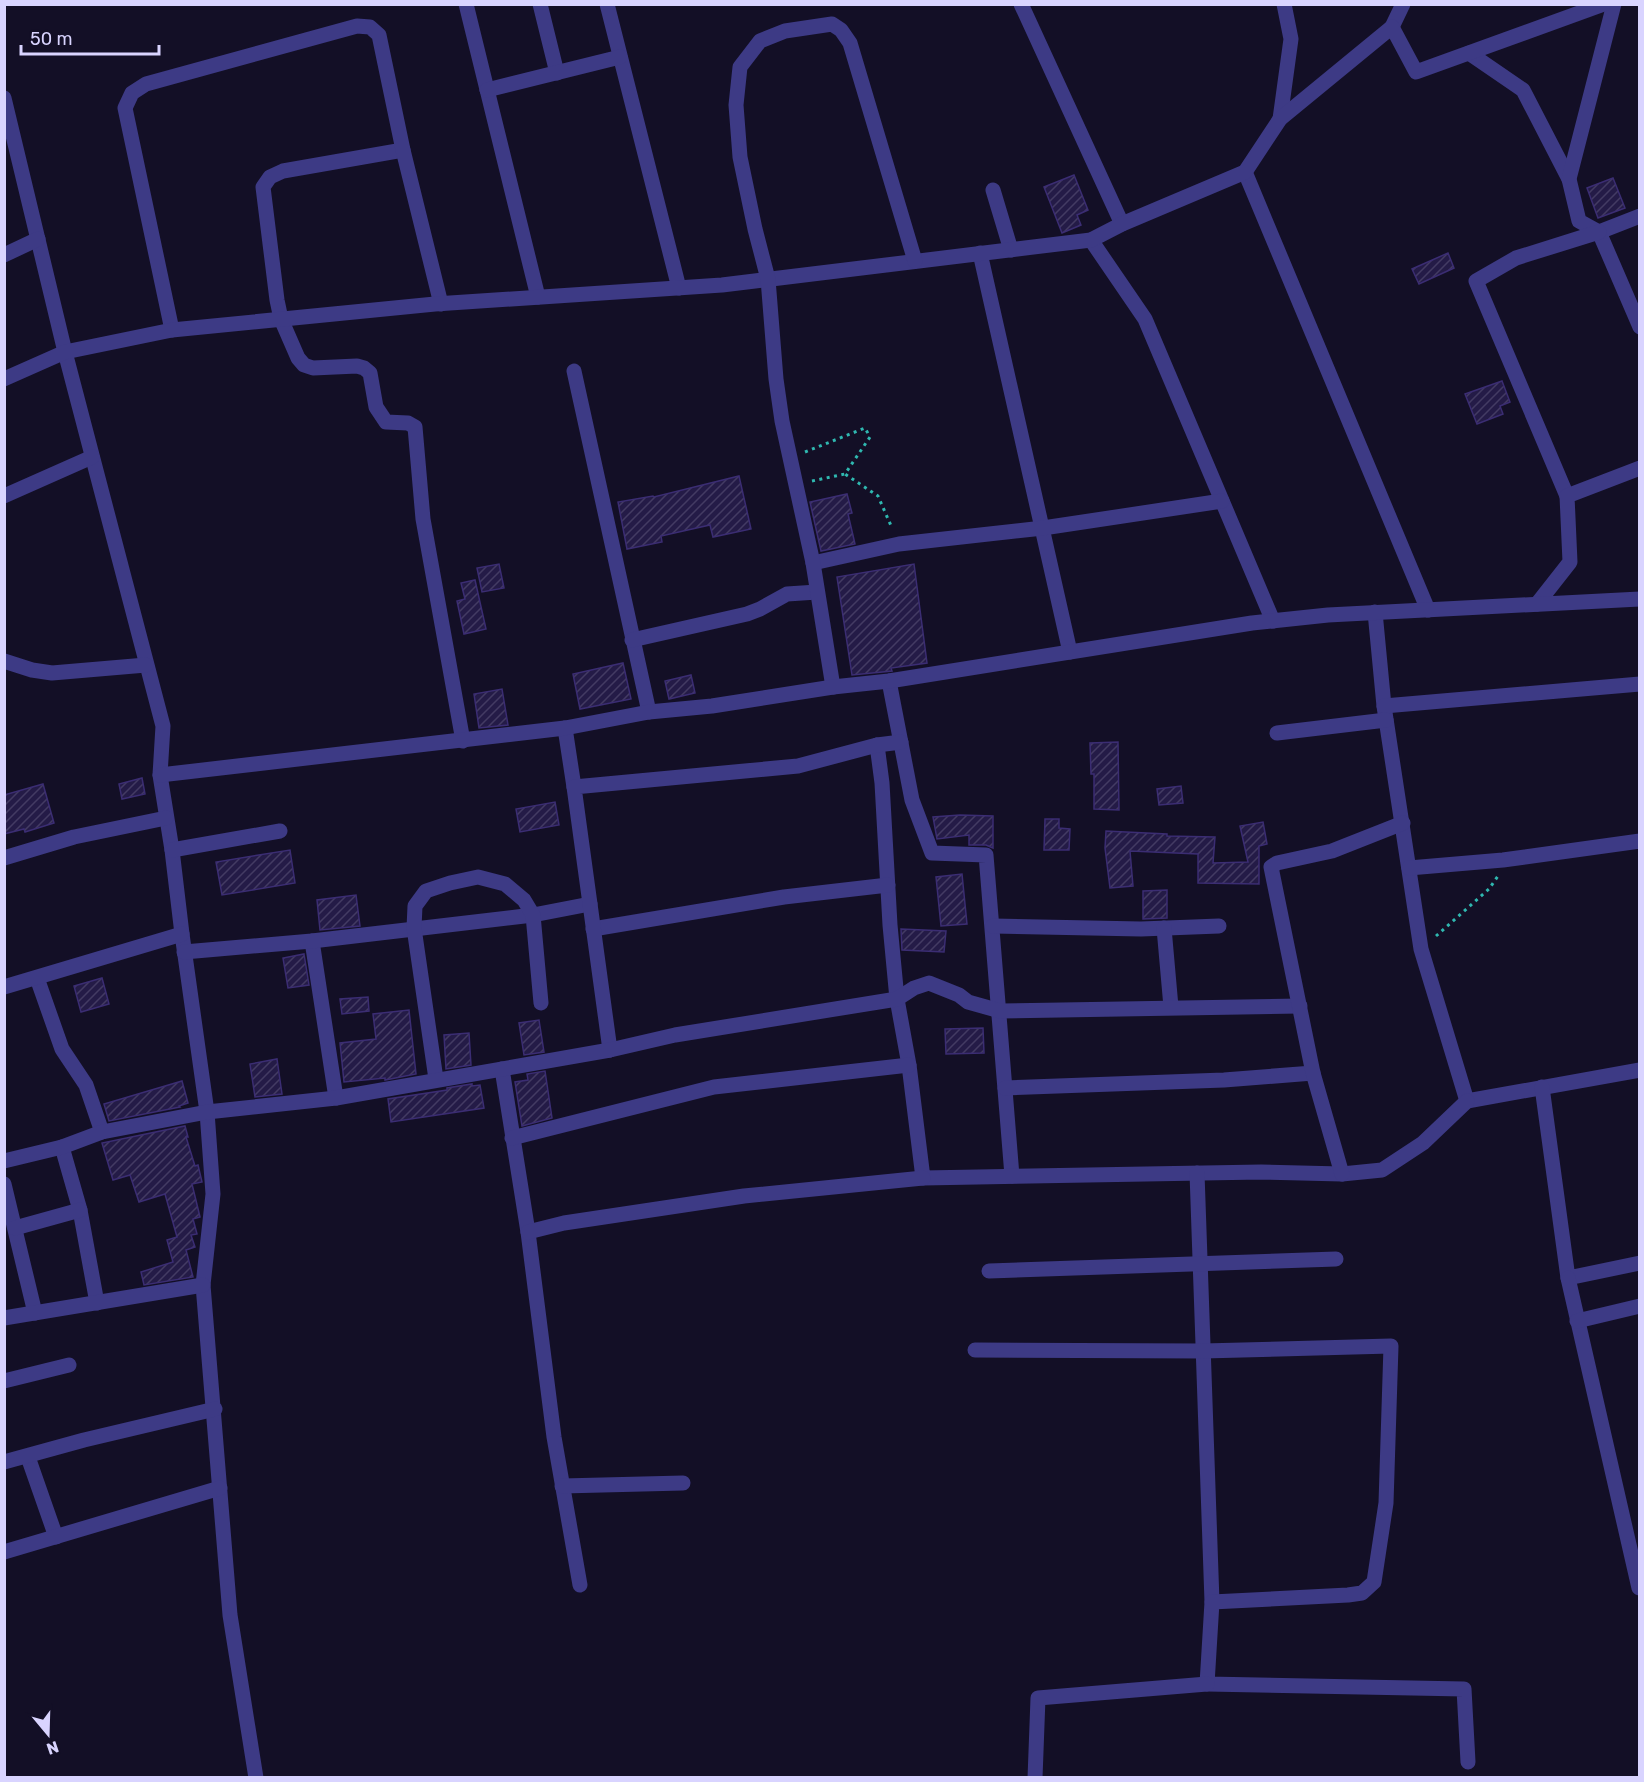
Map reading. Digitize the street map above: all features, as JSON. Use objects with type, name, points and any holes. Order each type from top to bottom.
[{"type":"street","points":[[466,4],[538,297]]},
{"type":"street","points":[[540,4],[557,73]]},
{"type":"street","points":[[607,4],[679,288]]},
{"type":"street","points":[[1021,4],[1122,224]]},
{"type":"street","points":[[1280,119],[1291,39],[1284,4]]},
{"type":"street","points":[[4,379],[65,352],[172,330],[441,304],[679,288],[1090,240],[1245,172],[1280,119],[1392,27],[1402,4]]},
{"type":"street","points":[[1392,27],[1416,72],[1604,4]]},
{"type":"street","points":[[1569,179],[1614,4]]},
{"type":"street","points":[[833,687],[813,563],[782,421],[776,379],[768,279],[755,229],[741,157],[736,105],[740,67],[760,41],[785,31],[832,24],[842,30],[850,43],[915,261]]},
{"type":"street","points":[[172,330],[125,108],[132,93],[146,84],[168,77],[357,26],[370,27],[379,35],[403,150],[441,304]]},
{"type":"street","points":[[1469,53],[1523,90],[1569,179],[1579,221],[1599,232],[1640,327]]},
{"type":"street","points":[[487,90],[620,57]]},
{"type":"street","points":[[5,99],[65,352],[163,726],[160,775],[207,1112],[213,1194],[203,1285],[230,1615],[255,1772]]},
{"type":"street","points":[[403,150],[283,171],[270,177],[262,187],[277,300],[281,319],[298,358],[304,365],[313,368],[357,366],[364,368],[370,373],[376,407],[380,416],[386,422],[408,423],[415,427],[423,519],[463,741]]},
{"type":"street","points":[[1245,172],[1428,610]]},
{"type":"street","points":[[993,190],[1011,249]]},
{"type":"street","points":[[1537,604],[1570,562],[1567,496],[1476,281],[1515,258],[1599,232],[1640,216]]},
{"type":"street","points":[[4,255],[38,239]]},
{"type":"street","points":[[1090,240],[1145,319],[1273,621]]},
{"type":"street","points":[[980,253],[1070,652]]},
{"type":"street","points":[[574,371],[649,712]]},
{"type":"street","points":[[4,496],[92,457]]},
{"type":"street","points":[[1567,496],[1640,468]]},
{"type":"street","points":[[813,563],[899,544],[1042,528],[1222,501]]},
{"type":"street","points":[[632,640],[747,614],[788,594],[817,592]]},
{"type":"street","points":[[160,775],[565,728],[649,712],[712,706],[833,687],[889,681],[1273,621],[1375,612],[1640,599]]},
{"type":"street","points":[[1375,612],[1385,713],[1421,949],[1467,1101]]},
{"type":"street","points":[[4,661],[32,670],[52,673],[146,665]]},
{"type":"street","points":[[889,681],[912,800],[932,853],[986,855],[1012,1176]]},
{"type":"street","points":[[1277,733],[1385,713],[1640,684]]},
{"type":"street","points":[[565,728],[610,1050]]},
{"type":"street","points":[[574,787],[798,766],[877,745],[901,742]]},
{"type":"street","points":[[877,745],[882,783],[897,999],[909,1065],[923,1178]]},
{"type":"street","points":[[4,858],[74,837],[166,818]]},
{"type":"street","points":[[1342,1174],[1313,1073],[1271,867],[1277,863],[1332,851],[1403,824]]},
{"type":"street","points":[[172,850],[280,831]]},
{"type":"street","points":[[1409,868],[1503,860],[1640,841]]},
{"type":"street","points":[[436,1079],[414,928],[415,906],[426,891],[478,877],[505,884],[524,900],[533,915],[541,1003]]},
{"type":"street","points":[[593,929],[784,897],[888,885]]},
{"type":"street","points":[[184,952],[312,941],[533,915],[590,904]]},
{"type":"street","points":[[993,926],[1164,928],[1219,926]]},
{"type":"street","points":[[1164,928],[1171,1007]]},
{"type":"street","points":[[4,987],[182,934]]},
{"type":"street","points":[[312,941],[336,1098]]},
{"type":"street","points":[[37,978],[62,1049],[86,1085],[102,1132]]},
{"type":"street","points":[[4,1161],[62,1147],[102,1132],[207,1112],[336,1098],[610,1050],[675,1035],[897,999],[914,988],[928,983],[959,995],[968,1002],[1000,1011],[1300,1006]]},
{"type":"street","points":[[512,1138],[714,1087],[909,1065]]},
{"type":"street","points":[[502,1069],[528,1232],[554,1437],[580,1585]]},
{"type":"street","points":[[528,1232],[564,1223],[744,1196],[923,1178],[1197,1173],[1342,1174],[1382,1170],[1424,1143],[1467,1101],[1640,1070]]},
{"type":"street","points":[[1005,1088],[1224,1080],[1313,1073]]},
{"type":"street","points":[[1542,1088],[1568,1278],[1639,1588]]},
{"type":"street","points":[[62,1147],[80,1210],[98,1303]]},
{"type":"street","points":[[1197,1173],[1212,1602],[1207,1684]]},
{"type":"street","points":[[4,1184],[35,1313]]},
{"type":"street","points":[[15,1228],[80,1210]]},
{"type":"street","points":[[989,1270],[1336,1259]]},
{"type":"street","points":[[1568,1278],[1640,1263]]},
{"type":"street","points":[[4,1318],[203,1285]]},
{"type":"street","points":[[1577,1321],[1640,1306]]},
{"type":"street","points":[[975,1350],[1203,1351],[1391,1346],[1386,1503],[1374,1582],[1362,1593],[1348,1595],[1212,1602]]},
{"type":"street","points":[[4,1381],[69,1365]]},
{"type":"street","points":[[4,1462],[214,1409]]},
{"type":"street","points":[[28,1457],[56,1537]]},
{"type":"street","points":[[562,1486],[683,1483]]},
{"type":"street","points":[[4,1552],[220,1488]]},
{"type":"street","points":[[1035,1778],[1038,1698],[1207,1684],[1464,1689],[1468,1762]]},
{"type":"path","points":[[790,458],[865,428],[870,437],[845,474],[797,484]]},
{"type":"path","points":[[845,474],[878,496],[899,544]]},
{"type":"path","points":[[1421,949],[1489,889],[1498,877],[1503,860]]},
{"type":"building","points":[[1074,175],[1088,210],[1077,215],[1081,225],[1062,233],[1044,187]]},
{"type":"building","points":[[1613,178],[1625,208],[1598,218],[1587,188]]},
{"type":"building","points":[[1448,253],[1454,268],[1419,284],[1412,269]]},
{"type":"building","points":[[1502,381],[1510,402],[1500,406],[1503,414],[1477,424],[1465,394]]},
{"type":"building","points":[[739,476],[751,529],[713,537],[710,525],[661,536],[662,542],[627,549],[618,502],[654,497]]},
{"type":"building","points":[[847,494],[852,513],[848,514],[855,544],[821,551],[810,502]]},
{"type":"building","points":[[499,564],[504,588],[482,592],[477,568]]},
{"type":"building","points":[[914,564],[927,663],[891,668],[892,671],[852,675],[837,577]]},
{"type":"building","points":[[475,580],[486,629],[464,634],[457,601],[465,599],[461,583]]},
{"type":"building","points":[[623,663],[631,699],[580,709],[573,674]]},
{"type":"building","points":[[691,675],[695,693],[669,699],[665,681]]},
{"type":"building","points":[[502,689],[508,725],[479,728],[474,694]]},
{"type":"building","points":[[1118,742],[1119,810],[1094,809],[1094,774],[1091,774],[1090,743]]},
{"type":"building","points":[[142,778],[145,794],[122,799],[119,784]]},
{"type":"building","points":[[43,784],[54,823],[25,832],[24,829],[4,834],[4,795]]},
{"type":"building","points":[[1181,786],[1183,803],[1159,805],[1157,789]]},
{"type":"building","points":[[555,802],[559,825],[520,832],[516,809]]},
{"type":"building","points":[[993,816],[993,848],[986,845],[969,845],[969,835],[937,839],[933,817]]},
{"type":"building","points":[[1045,819],[1059,819],[1059,828],[1070,829],[1069,850],[1044,850]]},
{"type":"building","points":[[1263,822],[1267,844],[1259,846],[1259,884],[1198,883],[1198,854],[1130,851],[1133,886],[1110,888],[1105,848],[1106,831],[1215,837],[1213,863],[1248,862],[1240,826]]},
{"type":"building","points":[[290,850],[295,883],[222,895],[216,862]]},
{"type":"building","points":[[962,874],[967,924],[941,926],[936,877]]},
{"type":"building","points":[[1167,890],[1167,918],[1143,919],[1143,891]]},
{"type":"building","points":[[356,895],[360,926],[320,930],[317,900]]},
{"type":"building","points":[[901,929],[946,931],[944,952],[902,950]]},
{"type":"building","points":[[304,954],[309,985],[288,988],[283,958]]},
{"type":"building","points":[[102,978],[109,1004],[81,1012],[74,986]]},
{"type":"building","points":[[368,997],[369,1011],[342,1014],[340,999]]},
{"type":"building","points":[[409,1010],[416,1074],[385,1080],[385,1078],[344,1082],[340,1043],[376,1039],[373,1014]]},
{"type":"building","points":[[539,1020],[544,1052],[524,1055],[519,1023]]},
{"type":"building","points":[[983,1028],[984,1053],[946,1054],[945,1029]]},
{"type":"building","points":[[469,1033],[471,1065],[446,1069],[444,1035]]},
{"type":"building","points":[[277,1059],[282,1094],[255,1097],[250,1064]]},
{"type":"building","points":[[545,1071],[552,1118],[522,1126],[515,1082],[528,1080],[527,1074]]},
{"type":"building","points":[[182,1081],[188,1103],[180,1107],[109,1121],[104,1104]]},
{"type":"building","points":[[472,1084],[472,1086],[480,1085],[484,1108],[391,1122],[388,1099]]},
{"type":"building","points":[[185,1126],[188,1137],[186,1137],[195,1166],[198,1165],[202,1182],[192,1184],[200,1217],[193,1219],[197,1234],[191,1235],[195,1247],[186,1250],[193,1277],[144,1285],[141,1272],[173,1262],[167,1240],[177,1237],[165,1194],[139,1202],[130,1175],[113,1180],[102,1143]]}]
